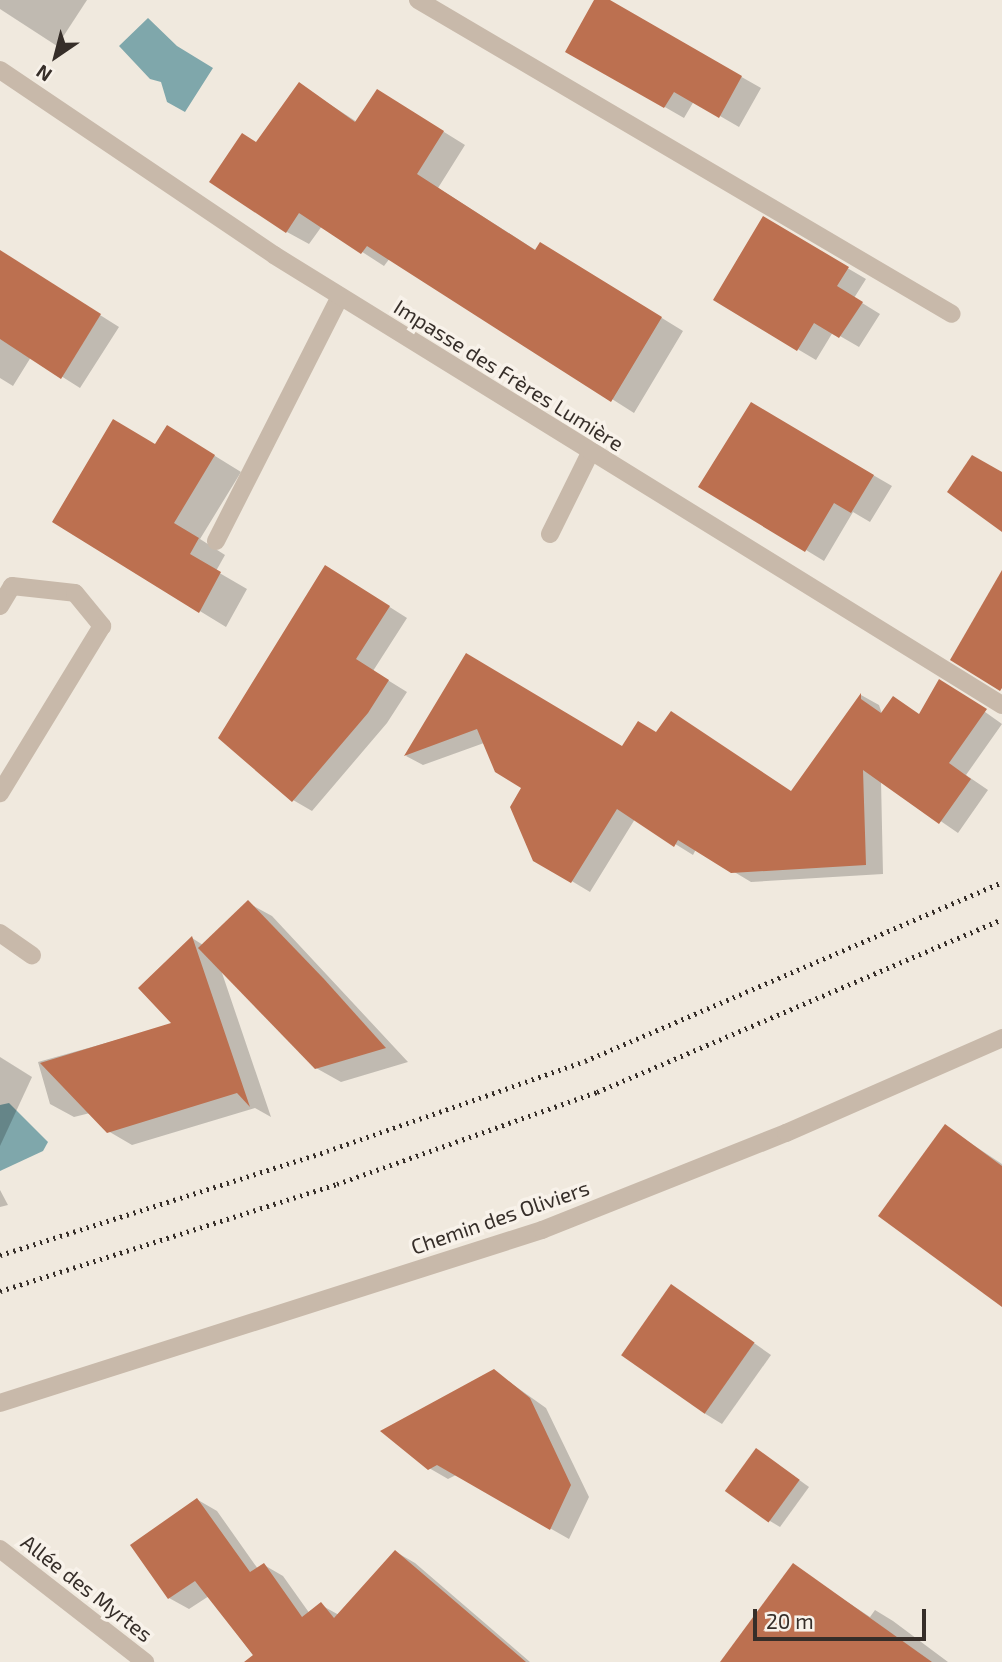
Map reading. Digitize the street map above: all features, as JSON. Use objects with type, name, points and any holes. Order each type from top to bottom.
[{"type":"street","points":[[418,0],[952,314]]},
{"type":"street","name":"Impasse des Frères Lumière","points":[[0,70],[340,297],[1002,705]]},
{"type":"street","points":[[216,541],[340,297]]},
{"type":"street","points":[[550,534],[590,453]]},
{"type":"street","points":[[0,606],[12,586],[75,593],[102,626],[0,793]]},
{"type":"street","points":[[0,933],[32,955]]},
{"type":"street","name":"Chemin des Oliviers","points":[[0,1402],[541,1230],[786,1133],[1002,1038]]},
{"type":"street","name":"Allée des Myrtes","points":[[0,1549],[145,1662]]},
{"type":"water","points":[[148,18],[177,46],[213,68],[185,112],[167,102],[161,82],[150,79],[119,46]]},
{"type":"water","points":[[9,1103],[48,1142],[43,1151],[0,1171],[0,1105]]},
{"type":"building","points":[[594,0],[610,0],[742,76],[719,118],[674,92],[664,108],[565,52]]},
{"type":"building","points":[[299,82],[355,122],[377,89],[444,131],[417,174],[535,250],[540,242],[662,317],[611,402],[367,246],[361,254],[299,213],[286,233],[209,182],[242,133],[256,142]]},
{"type":"building","points":[[763,216],[849,267],[837,286],[863,302],[839,338],[814,323],[797,351],[713,300]]},
{"type":"building","points":[[0,250],[101,314],[61,379],[0,339]]},
{"type":"building","points":[[751,402],[874,475],[851,513],[834,503],[805,552],[698,487]]},
{"type":"building","points":[[113,419],[155,444],[167,425],[215,455],[174,523],[199,538],[190,554],[221,572],[199,613],[52,522]]},
{"type":"building","points":[[972,455],[1002,472],[1002,532],[947,492]]},
{"type":"building","points":[[325,565],[390,606],[356,659],[389,680],[368,713],[292,802],[218,738]]},
{"type":"building","points":[[1002,570],[1002,688],[1000,691],[950,660]]},
{"type":"building","points":[[466,653],[622,746],[638,721],[656,732],[671,711],[791,791],[861,693],[861,699],[881,713],[893,696],[919,714],[939,679],[987,709],[949,763],[971,779],[939,824],[863,770],[866,865],[731,873],[678,840],[674,847],[617,809],[571,883],[533,861],[510,807],[521,788],[495,772],[477,729],[404,756]]},
{"type":"building","points":[[248,900],[386,1048],[315,1069],[198,948]]},
{"type":"building","points":[[192,936],[250,1107],[237,1093],[107,1133],[40,1063],[171,1023],[138,988]]},
{"type":"building","points":[[945,1124],[1002,1166],[1002,1307],[878,1216]]},
{"type":"building","points":[[671,1284],[755,1343],[705,1414],[621,1355]]},
{"type":"building","points":[[494,1369],[530,1398],[571,1485],[550,1530],[437,1465],[428,1470],[380,1431]]},
{"type":"building","points":[[756,1448],[800,1480],[769,1523],[725,1491]]},
{"type":"building","points":[[197,1498],[250,1572],[264,1563],[302,1617],[321,1602],[334,1618],[395,1550],[526,1662],[244,1662],[253,1655],[195,1581],[168,1599],[130,1545]]},
{"type":"building","points":[[793,1563],[932,1662],[720,1662]]},
{"type":"railway","points":[[0,1255],[327,1151],[585,1061],[1002,882]]},
{"type":"railway","points":[[0,1291],[337,1184],[597,1092],[1002,919]]}]
